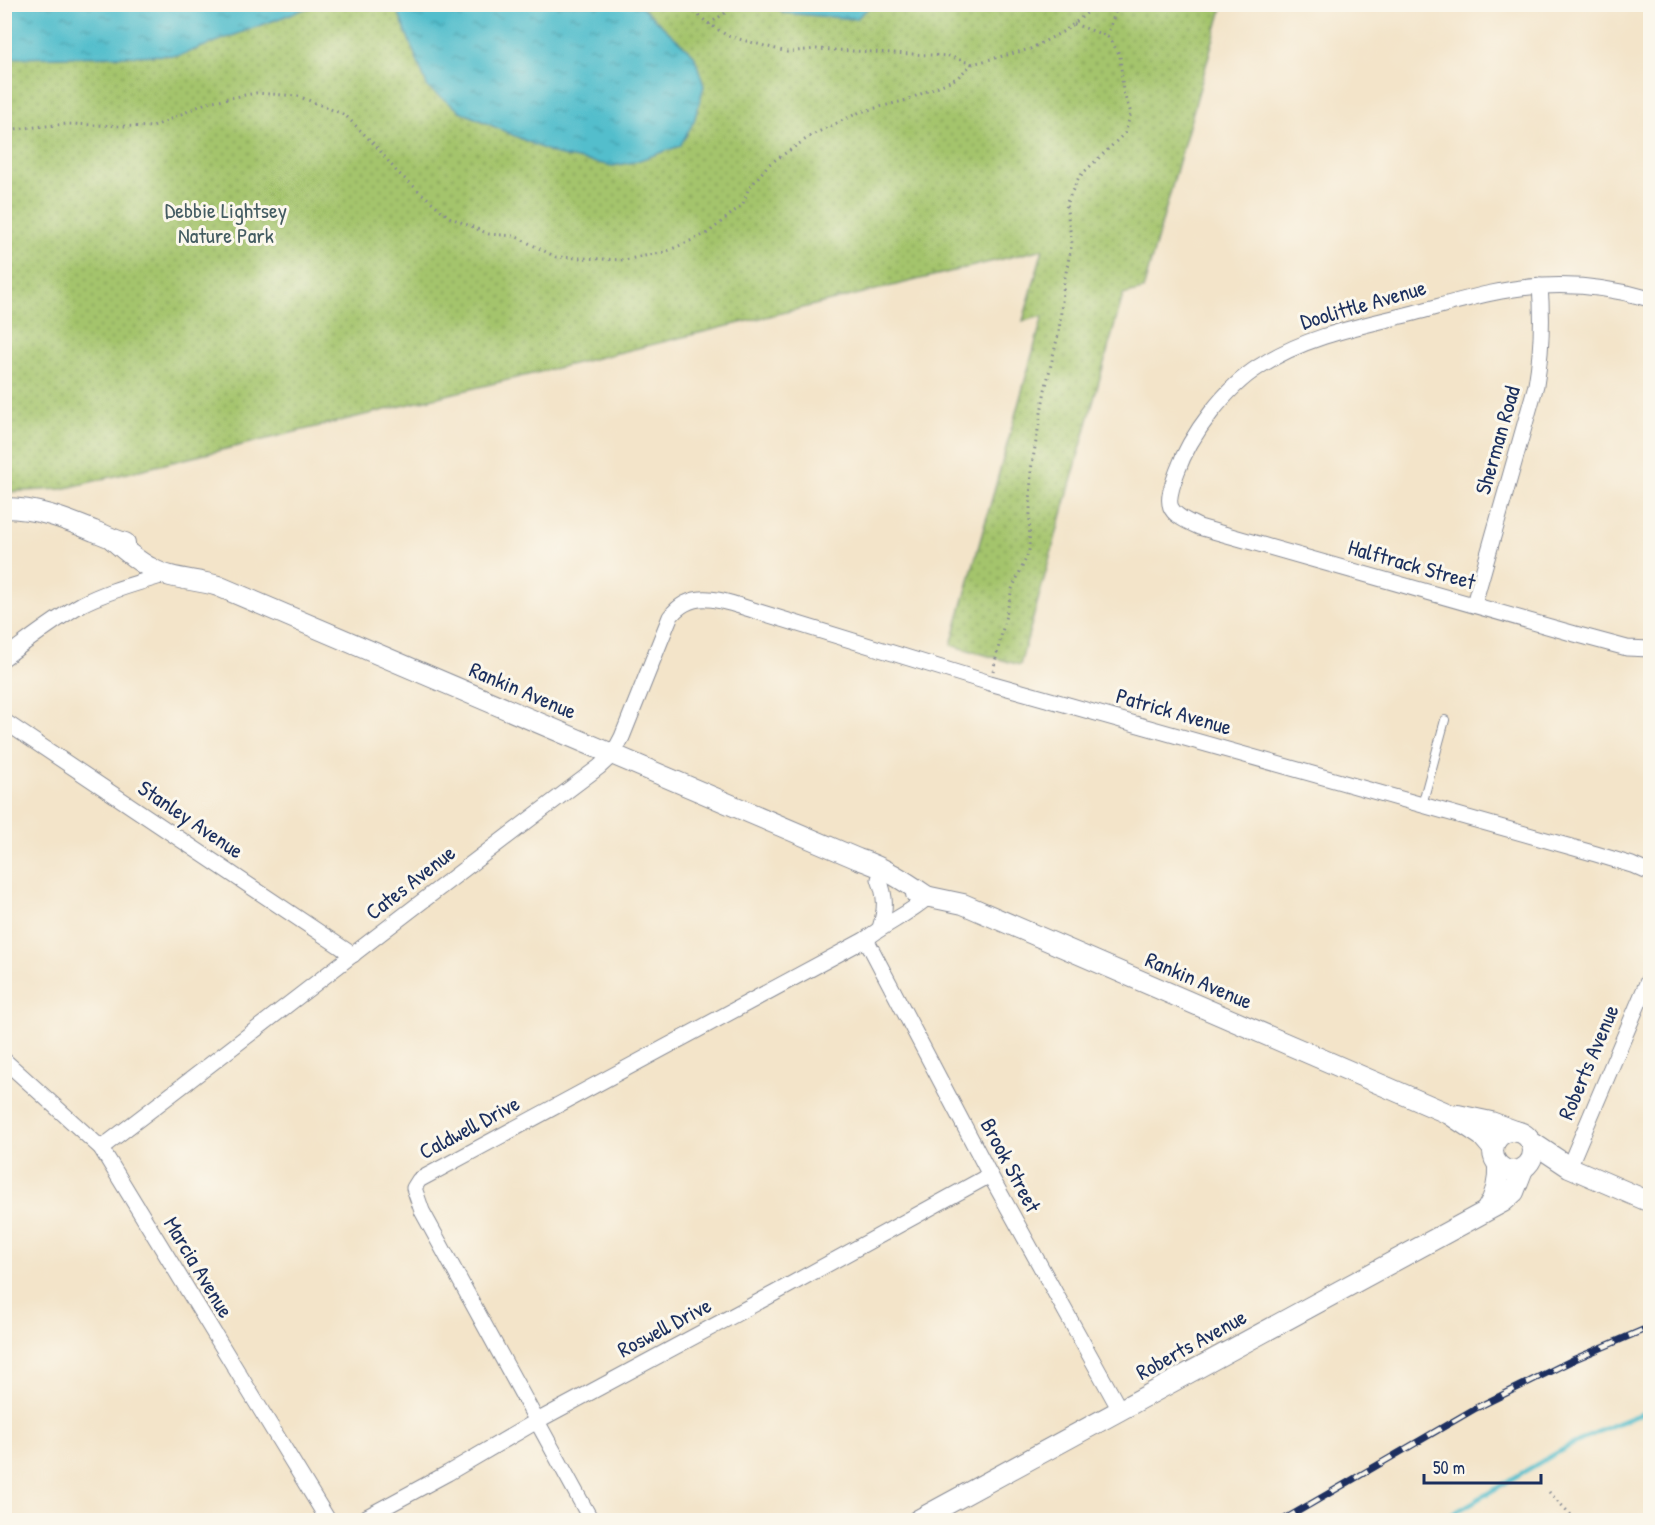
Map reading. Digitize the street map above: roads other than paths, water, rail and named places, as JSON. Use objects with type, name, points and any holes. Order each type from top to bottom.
[{"type":"street","name":"Doolittle Avenue","points":[[1169,506],[1168,498],[1177,471],[1205,422],[1224,398],[1259,366],[1315,338],[1467,299],[1540,286],[1599,288],[1650,299]]},
{"type":"street","name":"Sherman Road","points":[[1474,604],[1536,385],[1542,350],[1540,286]]},
{"type":"street","name":"Halftrack Street","points":[[1169,506],[1182,519],[1199,527],[1575,634],[1627,648],[1650,649]]},
{"type":"street","name":"Rankin Avenue","points":[[4,508],[44,512],[77,524],[113,540],[152,569],[219,586],[858,860],[875,864],[928,897]]},
{"type":"street","points":[[4,657],[84,603],[167,574]]},
{"type":"street","name":"Patrick Avenue","points":[[684,603],[703,598],[728,603],[990,683],[1632,865],[1650,873]]},
{"type":"street","name":"Cates Avenue","points":[[101,1148],[613,754],[670,617],[676,608],[684,603]]},
{"type":"street","name":"Stanley Avenue","points":[[4,721],[353,955]]},
{"type":"street","name":"Rankin Avenue","points":[[858,860],[879,879],[901,891],[963,904],[1449,1114],[1482,1136],[1495,1157]]},
{"type":"street","points":[[879,879],[886,904],[880,928]]},
{"type":"street","name":"Caldwell Drive","points":[[591,1521],[422,1211],[414,1188],[419,1180],[866,939],[880,928],[898,920],[928,897]]},
{"type":"street","name":"Brook Street","points":[[866,939],[990,1175],[1120,1410]]},
{"type":"street","name":"Roberts Avenue","points":[[1569,1167],[1650,976]]},
{"type":"street","name":"Marcia Avenue","points":[[4,1060],[101,1148],[328,1521]]},
{"type":"street","name":"Rankin Avenue","points":[[1449,1114],[1491,1122],[1524,1136],[1569,1167],[1650,1202]]},
{"type":"street","points":[[1487,1209],[1495,1195],[1498,1177],[1495,1157],[1499,1137],[1504,1133],[1524,1136],[1533,1151],[1525,1167],[1513,1172],[1502,1169],[1495,1157]]},
{"type":"street","name":"Rankin Avenue","points":[[1525,1167],[1569,1167]]},
{"type":"street","name":"Roberts Avenue","points":[[918,1521],[1503,1202],[1514,1192],[1525,1167]]},
{"type":"street","name":"Roswell Drive","points":[[361,1521],[537,1421],[990,1175]]},
{"type":"lane","points":[[1422,805],[1445,720]]},
{"type":"water","points":[[4,5],[315,5],[181,55],[5,58]]},
{"type":"water","points":[[401,5],[639,5],[694,55],[704,86],[694,121],[680,146],[634,162],[613,166],[557,155],[462,112],[428,88],[399,14]]},
{"type":"water","points":[[775,5],[872,5],[856,19],[783,13]]},
{"type":"waterway","points":[[1442,1520],[1570,1446],[1650,1411]]},
{"type":"railway","points":[[1283,1520],[1476,1408],[1575,1359],[1650,1327]]},
{"type":"park label","name":"Debbie Lightsey Nature Park","points":[[226,222]]}]
